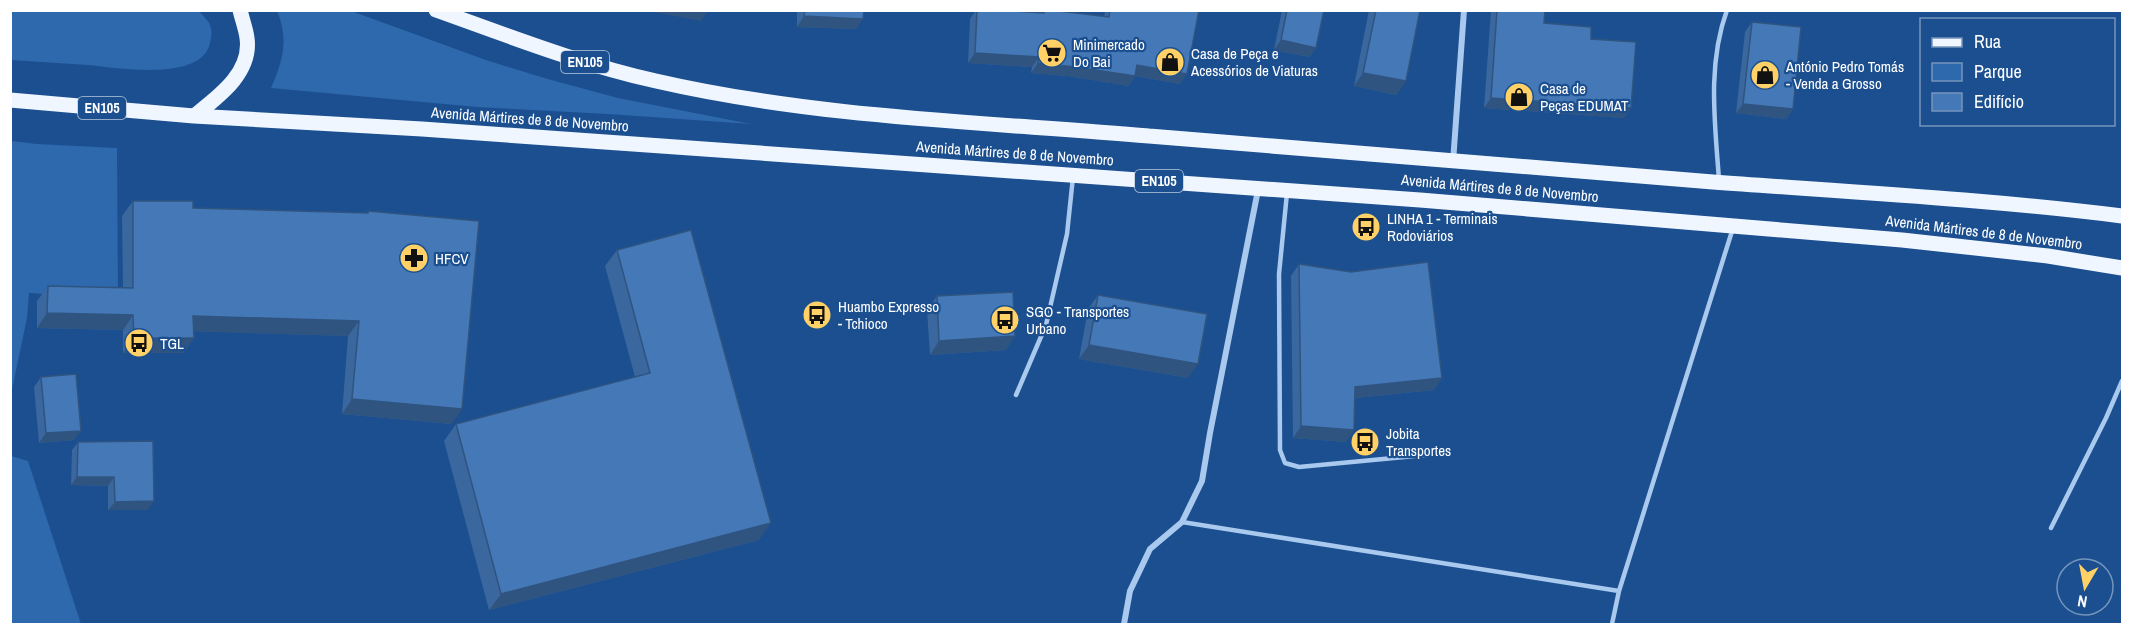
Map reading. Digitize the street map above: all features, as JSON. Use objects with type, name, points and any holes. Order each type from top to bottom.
[{"type":"main road","points":[[194,116],[226,90],[243,66],[248,39],[240,10]]},
{"type":"main road","name":"Avenida Mártires de 8 de Novembro","points":[[436,10],[572,59],[657,81],[738,97],[908,118],[1088,130],[1453,162],[1974,199],[2122,216]]},
{"type":"main road","name":"Avenida Mártires de 8 de Novembro","points":[[10,100],[194,116],[434,130],[1287,190],[1734,225],[2048,256],[2122,268]]},
{"type":"street","points":[[1453,162],[1464,10]]},
{"type":"street","points":[[1124,624],[1130,591],[1150,549],[1182,522],[1202,482],[1258,188]]},
{"type":"lane","points":[[1719,182],[1713,82],[1722,25],[1727,10]]},
{"type":"lane","points":[[1016,395],[1046,325],[1067,234],[1073,175]]},
{"type":"lane","points":[[1287,190],[1279,274],[1280,450],[1285,463],[1299,467],[1436,454]]},
{"type":"lane","points":[[1612,624],[1619,591],[1734,225]]},
{"type":"lane","points":[[2051,528],[2122,381]]},
{"type":"lane","points":[[1182,522],[1619,591]]},
{"type":"green space","points":[[10,11],[199,11],[210,25],[212,33],[204,55],[192,63],[176,68],[137,70],[11,60]]},
{"type":"green space","points":[[277,11],[351,11],[486,60],[544,78],[618,98],[751,124],[477,107],[271,88],[279,69],[284,41]]},
{"type":"green space","points":[[11,141],[117,148],[118,299],[29,293],[27,318],[11,394]]},
{"type":"green space","points":[[11,456],[28,461],[81,624],[11,624]]},
{"type":"building","points":[[805,10],[864,10],[863,19],[804,16]]},
{"type":"building","points":[[977,10],[1044,13],[1044,10],[1050,10],[1109,17],[1110,10],[1199,10],[1187,74],[1137,65],[1135,76],[1038,63],[1039,57],[975,53]]},
{"type":"building","points":[[1287,10],[1324,10],[1316,48],[1281,40]]},
{"type":"building","points":[[1376,10],[1420,10],[1406,81],[1363,73]]},
{"type":"building","points":[[1497,10],[1545,10],[1544,23],[1591,27],[1591,39],[1636,42],[1631,108],[1491,98]]},
{"type":"building","name":"António Pedro Tomás - Venda a Grosso","points":[[1752,22],[1801,27],[1793,109],[1743,104]]},
{"type":"building","points":[[133,201],[193,201],[193,208],[368,213],[368,211],[479,221],[462,409],[352,399],[359,321],[193,316],[194,338],[134,338],[133,315],[47,313],[48,286],[133,288]]},
{"type":"building","points":[[691,230],[771,523],[501,594],[456,424],[650,373],[617,250]]},
{"type":"building","points":[[1428,262],[1442,378],[1355,387],[1354,430],[1301,426],[1299,264],[1351,272]]},
{"type":"building","points":[[1013,292],[1015,336],[939,341],[937,296]]},
{"type":"building","points":[[1098,295],[1207,314],[1198,364],[1089,345]]},
{"type":"building","points":[[76,374],[81,431],[46,433],[41,377]]},
{"type":"building","points":[[153,441],[154,501],[115,502],[114,477],[77,477],[78,442]]},
{"type":"place","name":"Minimercado Do Bai","points":[[1052,53]]},
{"type":"place","name":"Casa de Peça e Acessórios de Viaturas","points":[[1170,62]]},
{"type":"place","name":"António Pedro Tomás - Venda a Grosso","points":[[1765,75]]},
{"type":"place","name":"Casa de Peças EDUMAT","points":[[1519,97]]},
{"type":"place","name":"LINHA 1 - Terminais Rodoviários","points":[[1366,227]]},
{"type":"place","name":"HFCV","points":[[414,258]]},
{"type":"place","name":"Huambo Expresso - Tchioco","points":[[817,315]]},
{"type":"place","name":"SGO - Transportes Urbano","points":[[1005,320]]},
{"type":"place","name":"TGL","points":[[139,343]]},
{"type":"place","name":"Jobita Transportes","points":[[1365,442]]}]
